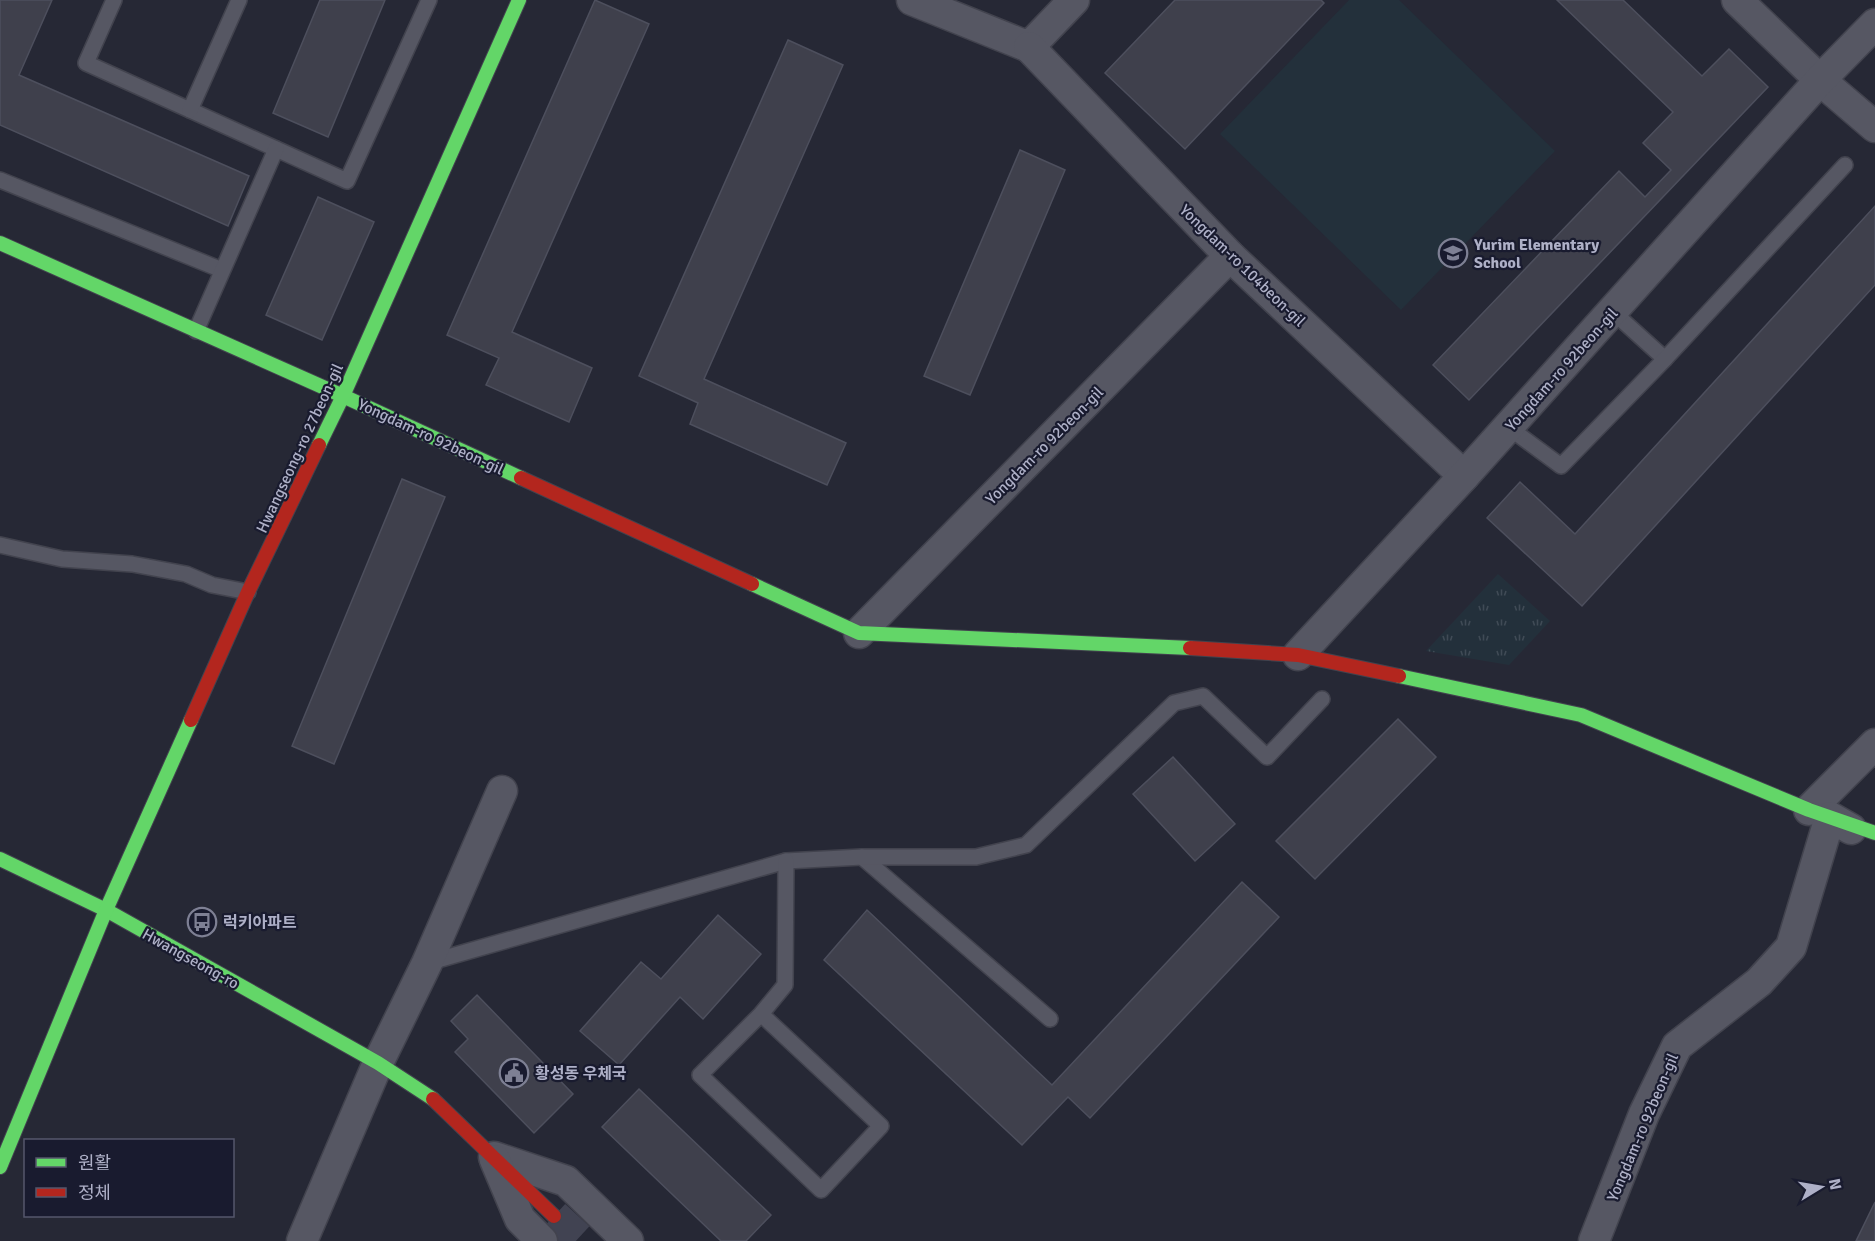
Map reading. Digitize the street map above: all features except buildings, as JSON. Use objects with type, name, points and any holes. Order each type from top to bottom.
[{"type":"street","name":"Hwangseong-ro 27beon-gil","points":[[0,1167],[105,910],[248,592],[343,396],[519,0]]},
{"type":"street","name":"Yongdam-ro 104beon-gil","points":[[912,0],[1029,47],[1230,256],[1464,476]]},
{"type":"street","points":[[1029,47],[1074,0]]},
{"type":"street","points":[[1737,0],[1820,80],[1872,119]]},
{"type":"street","name":"Yongdam-ro 92beon-gil","points":[[1298,655],[1464,476],[1820,80],[1875,24]]},
{"type":"street","name":"Yongdam-ro 92beon-gil","points":[[0,243],[343,396],[859,633],[1298,655],[1581,716],[1819,813],[1875,842]]},
{"type":"street","name":"Yongdam-ro 92beon-gil","points":[[859,633],[1230,256]]},
{"type":"street","name":"Yongdam-ro 92beon-gil","points":[[1594,1241],[1644,1114],[1677,1046],[1759,982],[1791,946],[1819,813],[1875,744]]},
{"type":"street","points":[[302,1241],[378,1063],[427,963],[502,791]]},
{"type":"street","points":[[1819,813],[1875,833]]},
{"type":"street","name":"Hwangseong-ro","points":[[0,860],[105,910],[378,1063],[432,1098],[494,1157]]},
{"type":"street","points":[[494,1157],[520,1219],[548,1228]]},
{"type":"street","points":[[494,1157],[566,1181],[628,1241]]},
{"type":"lane","points":[[114,0],[86,63],[347,181],[429,0]]},
{"type":"lane","points":[[190,110],[239,0]]},
{"type":"lane","points":[[196,331],[276,149]]},
{"type":"lane","points":[[1508,427],[1561,466],[1665,359],[1845,165]]},
{"type":"lane","points":[[0,180],[222,270]]},
{"type":"lane","points":[[1612,311],[1665,359]]},
{"type":"lane","points":[[0,544],[62,559],[132,564],[186,574],[212,585],[248,592]]},
{"type":"lane","points":[[427,963],[786,861],[862,857],[976,857],[1026,845],[1174,703],[1203,696],[1267,757],[1322,699]]},
{"type":"lane","points":[[862,857],[1050,1019]]},
{"type":"lane","points":[[761,1014],[880,1126],[821,1190],[700,1075],[761,1014],[784,985],[786,861]]},
{"type":"green space","points":[[1349,0],[1399,0],[1555,151],[1401,310],[1220,134]]},
{"type":"green space","points":[[1498,574],[1550,621],[1509,665],[1426,651]]},
{"type":"tunnel","points":[[554,1216],[581,1241]]},
{"type":"traffic: fast","points":[[319,445],[343,396],[519,0]]},
{"type":"traffic: fast","points":[[0,243],[521,478]]},
{"type":"traffic: fast","points":[[752,584],[859,633],[1190,648]]},
{"type":"traffic: fast","points":[[1399,676],[1581,715],[1809,810],[1875,833]]},
{"type":"traffic: fast","points":[[0,1167],[106,910],[191,720]]},
{"type":"traffic: fast","points":[[0,859],[106,910],[378,1063],[433,1099]]},
{"type":"traffic: jam","points":[[191,720],[248,592],[319,445]]},
{"type":"traffic: jam","points":[[521,478],[752,584]]},
{"type":"traffic: jam","points":[[1190,648],[1298,655],[1399,676]]},
{"type":"traffic: jam","points":[[433,1099],[554,1216]]},
{"type":"place","name":"Yurim Elementary School","points":[[1453,253]]},
{"type":"place","name":"럭키아파트","points":[[202,922]]},
{"type":"place","name":"황성동 우체국","points":[[514,1073]]}]
